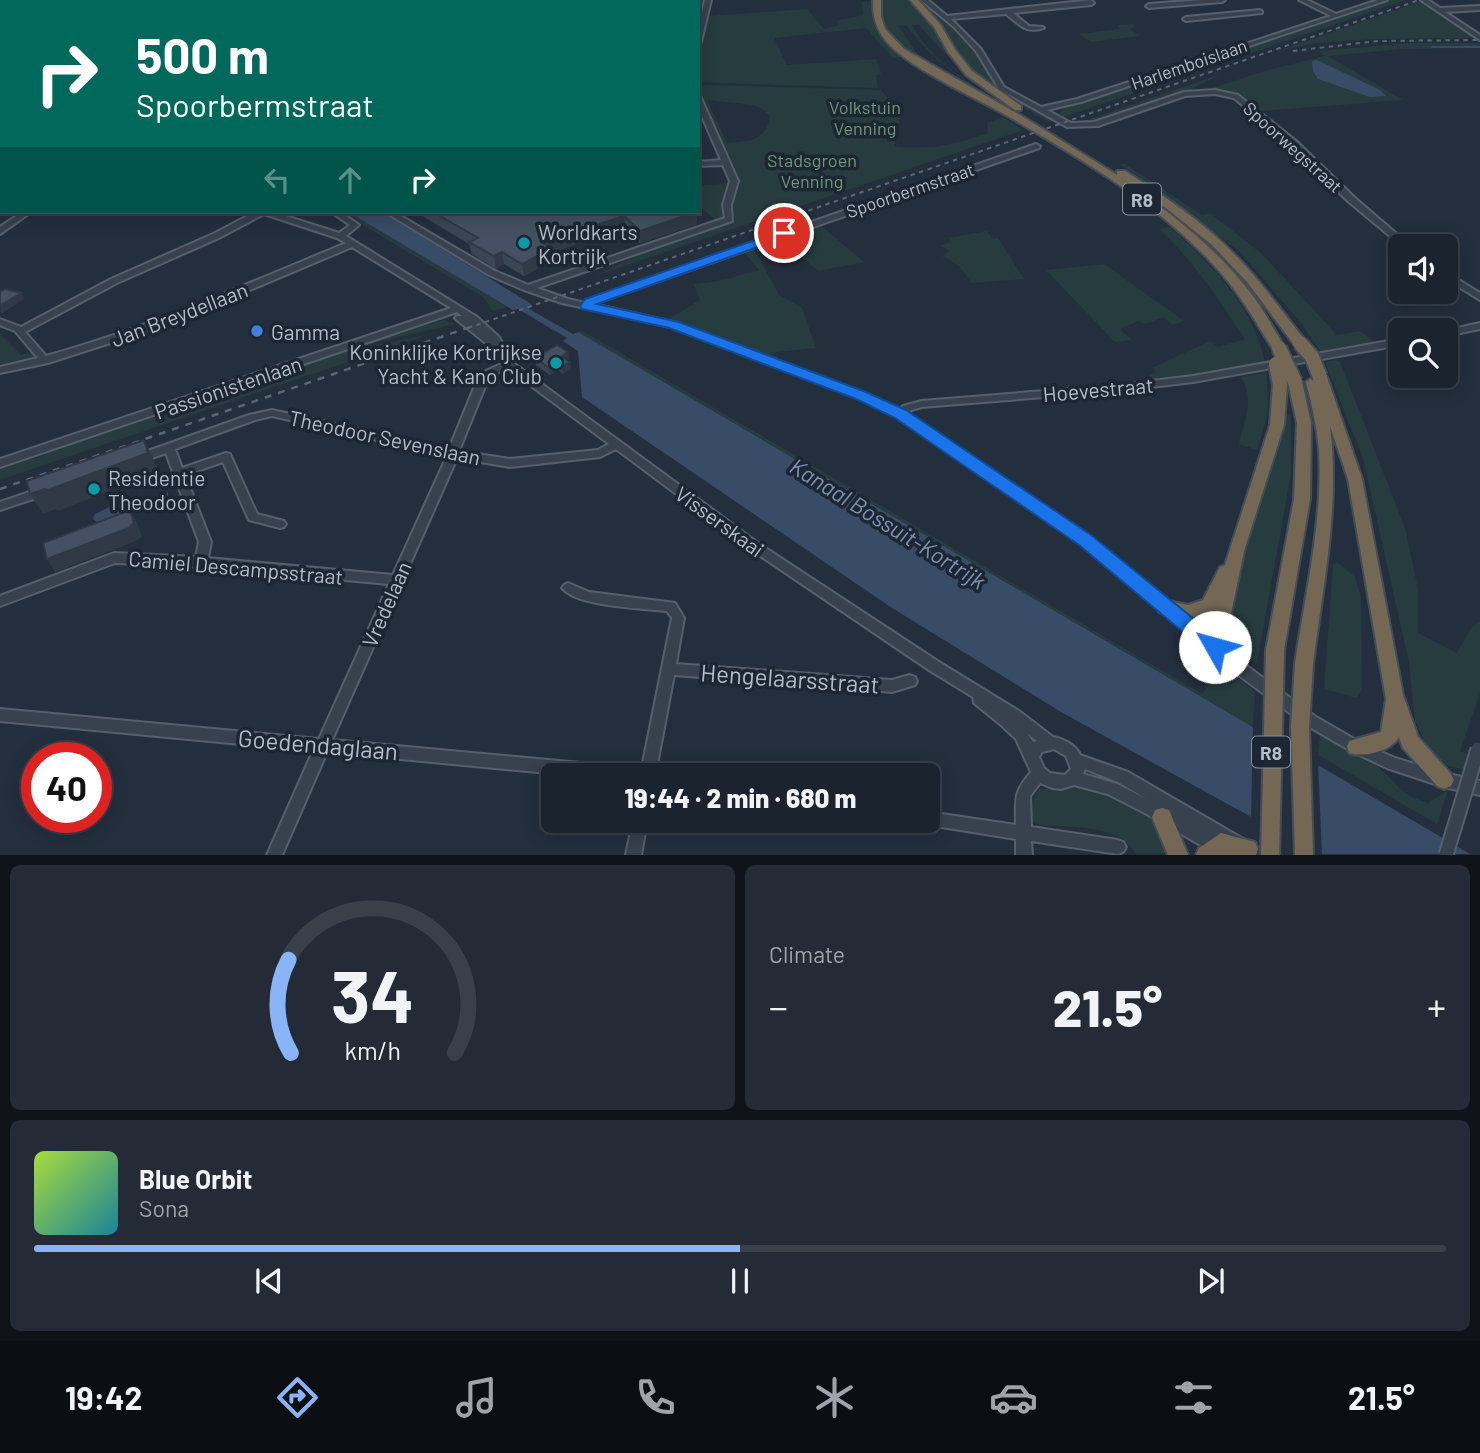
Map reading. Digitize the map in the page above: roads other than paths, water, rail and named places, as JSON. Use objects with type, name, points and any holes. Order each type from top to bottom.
[{"type":"highway","name":"R8","points":[[877,0],[875,17],[880,30],[893,44],[1054,141],[1174,222],[1209,252],[1236,281],[1276,344],[1287,384],[1304,423],[1303,487],[1275,650],[1270,855]]},
{"type":"highway","name":"R8","points":[[914,0],[937,26],[960,64],[981,84],[1107,163],[1189,220],[1240,267],[1289,329],[1316,378],[1326,432],[1327,484],[1304,664],[1300,727],[1304,855]]},
{"type":"highway","points":[[1316,378],[1355,479],[1394,695],[1412,745],[1444,780]]},
{"type":"highway","points":[[1215,647],[1236,551],[1277,425],[1287,384]]},
{"type":"highway","points":[[1165,607],[1188,612],[1209,605],[1236,551]]},
{"type":"highway","points":[[1356,747],[1382,742],[1390,736],[1394,695]]},
{"type":"highway","points":[[1162,817],[1178,855]]},
{"type":"street","points":[[700,33],[708,0]]},
{"type":"street","name":"Spoorwegstraat","points":[[924,0],[979,50],[1001,88],[1070,125],[1082,127],[1175,96],[1215,92],[1232,94],[1293,143],[1352,200],[1393,234]]},
{"type":"street","points":[[946,18],[1090,3],[1088,0]]},
{"type":"street","points":[[1149,6],[1222,0]]},
{"type":"street","points":[[1302,0],[1336,16]]},
{"type":"street","name":"Harlemboislaan","points":[[1041,109],[1090,97],[1336,16],[1373,1],[1384,0]]},
{"type":"street","points":[[1424,0],[1480,38]]},
{"type":"street","points":[[1198,2],[1218,16]]},
{"type":"street","points":[[1440,10],[1480,8]]},
{"type":"street","points":[[1007,11],[1027,28],[1041,28]]},
{"type":"street","points":[[1186,19],[1259,12]]},
{"type":"street","points":[[527,288],[729,219],[727,205],[734,181],[700,102]]},
{"type":"street","points":[[701,126],[710,125]]},
{"type":"street","name":"Spoorbermstraat","points":[[587,306],[602,297],[1036,146]]},
{"type":"street","points":[[700,163],[727,162]]},
{"type":"street","points":[[0,231],[24,214]]},
{"type":"street","points":[[20,331],[114,281],[259,214]]},
{"type":"street","name":"Visserskaai","points":[[269,214],[340,236],[455,310],[458,316],[499,351],[508,364],[754,546],[1014,715],[1049,742]]},
{"type":"street","points":[[338,214],[355,226],[340,236]]},
{"type":"street","points":[[392,214],[492,273],[527,288],[587,306],[674,325],[861,395],[901,414],[1085,540],[1311,722],[1356,747],[1405,767],[1480,788]]},
{"type":"street","name":"Jan Breydellaan","points":[[0,370],[45,360],[155,325],[352,244]]},
{"type":"street","points":[[1458,283],[1480,297]]},
{"type":"street","name":"Passionistenlaan","points":[[0,463],[455,310]]},
{"type":"street","points":[[0,322],[20,331],[45,360]]},
{"type":"street","points":[[1458,330],[1480,326]]},
{"type":"street","name":"Hoevestraat","points":[[901,414],[907,408],[922,404],[1118,388],[1296,362],[1388,344]]},
{"type":"street","name":"Vredelaan","points":[[274,855],[453,454],[481,383],[488,374],[508,364]]},
{"type":"street","name":"Theodoor Sevenslaan","points":[[121,465],[253,417],[272,413],[453,454],[510,463],[600,453],[616,445]]},
{"type":"street","points":[[169,448],[205,542],[201,562]]},
{"type":"street","points":[[179,473],[226,457],[253,517],[280,524]]},
{"type":"street","points":[[0,506],[61,485]]},
{"type":"street","name":"Camiel Descampsstraat","points":[[0,601],[114,558],[201,562],[396,580]]},
{"type":"street","points":[[568,588],[587,597],[671,606],[678,618],[650,763]]},
{"type":"street","name":"Hengelaarsstraat","points":[[668,669],[892,686],[910,681]]},
{"type":"street","name":"Visserskaai","points":[[952,677],[1019,733],[1029,746],[1032,757]]},
{"type":"street","name":"Goedendaglaan","points":[[0,715],[541,766]]},
{"type":"street","points":[[1049,742],[1066,747],[1077,760],[1123,777],[1232,852],[1162,817],[1115,789],[1072,778],[1060,782],[1039,773],[1032,757],[1037,747],[1049,742]]},
{"type":"street","points":[[1446,855],[1479,746]]},
{"type":"street","points":[[1072,778],[1078,769],[1077,760]]},
{"type":"street","points":[[1024,855],[1023,796],[1039,773]]},
{"type":"street","points":[[940,821],[1118,847]]},
{"type":"street","points":[[633,855],[638,833]]},
{"type":"water","points":[[1317,60],[1380,90],[1386,96],[1370,97],[1318,79],[1313,71],[1312,61]]},
{"type":"water","name":"Kanaal Bossuit-Kortrijk","points":[[352,214],[385,214],[531,304],[529,309],[573,334],[578,332],[1470,854],[1318,854],[1061,712],[892,608],[582,397],[578,351],[563,341],[567,338],[518,309],[513,310]]},
{"type":"water","points":[[168,492],[168,496],[143,509],[97,522],[93,519],[95,514],[116,504],[148,500]]},
{"type":"waterway","points":[[1432,47],[1480,47]]},
{"type":"railway","points":[[468,328],[1419,0]]},
{"type":"railway","points":[[1293,51],[1377,41],[1480,40]]},
{"type":"railway","points":[[0,489],[473,326]]},
{"type":"place","name":"Worldkarts Kortrijk","points":[[524,243]]},
{"type":"place","name":"Gamma","points":[[257,331]]},
{"type":"place","name":"Koninklijke Kortrijkse Yacht & Kano Club","points":[[556,363]]},
{"type":"place","name":"Residentie Theodoor","points":[[94,489]]},
{"type":"park label","name":"Volkstuin Venning","points":[[865,117]]},
{"type":"park label","name":"Stadsgroen Venning","points":[[812,170]]}]
